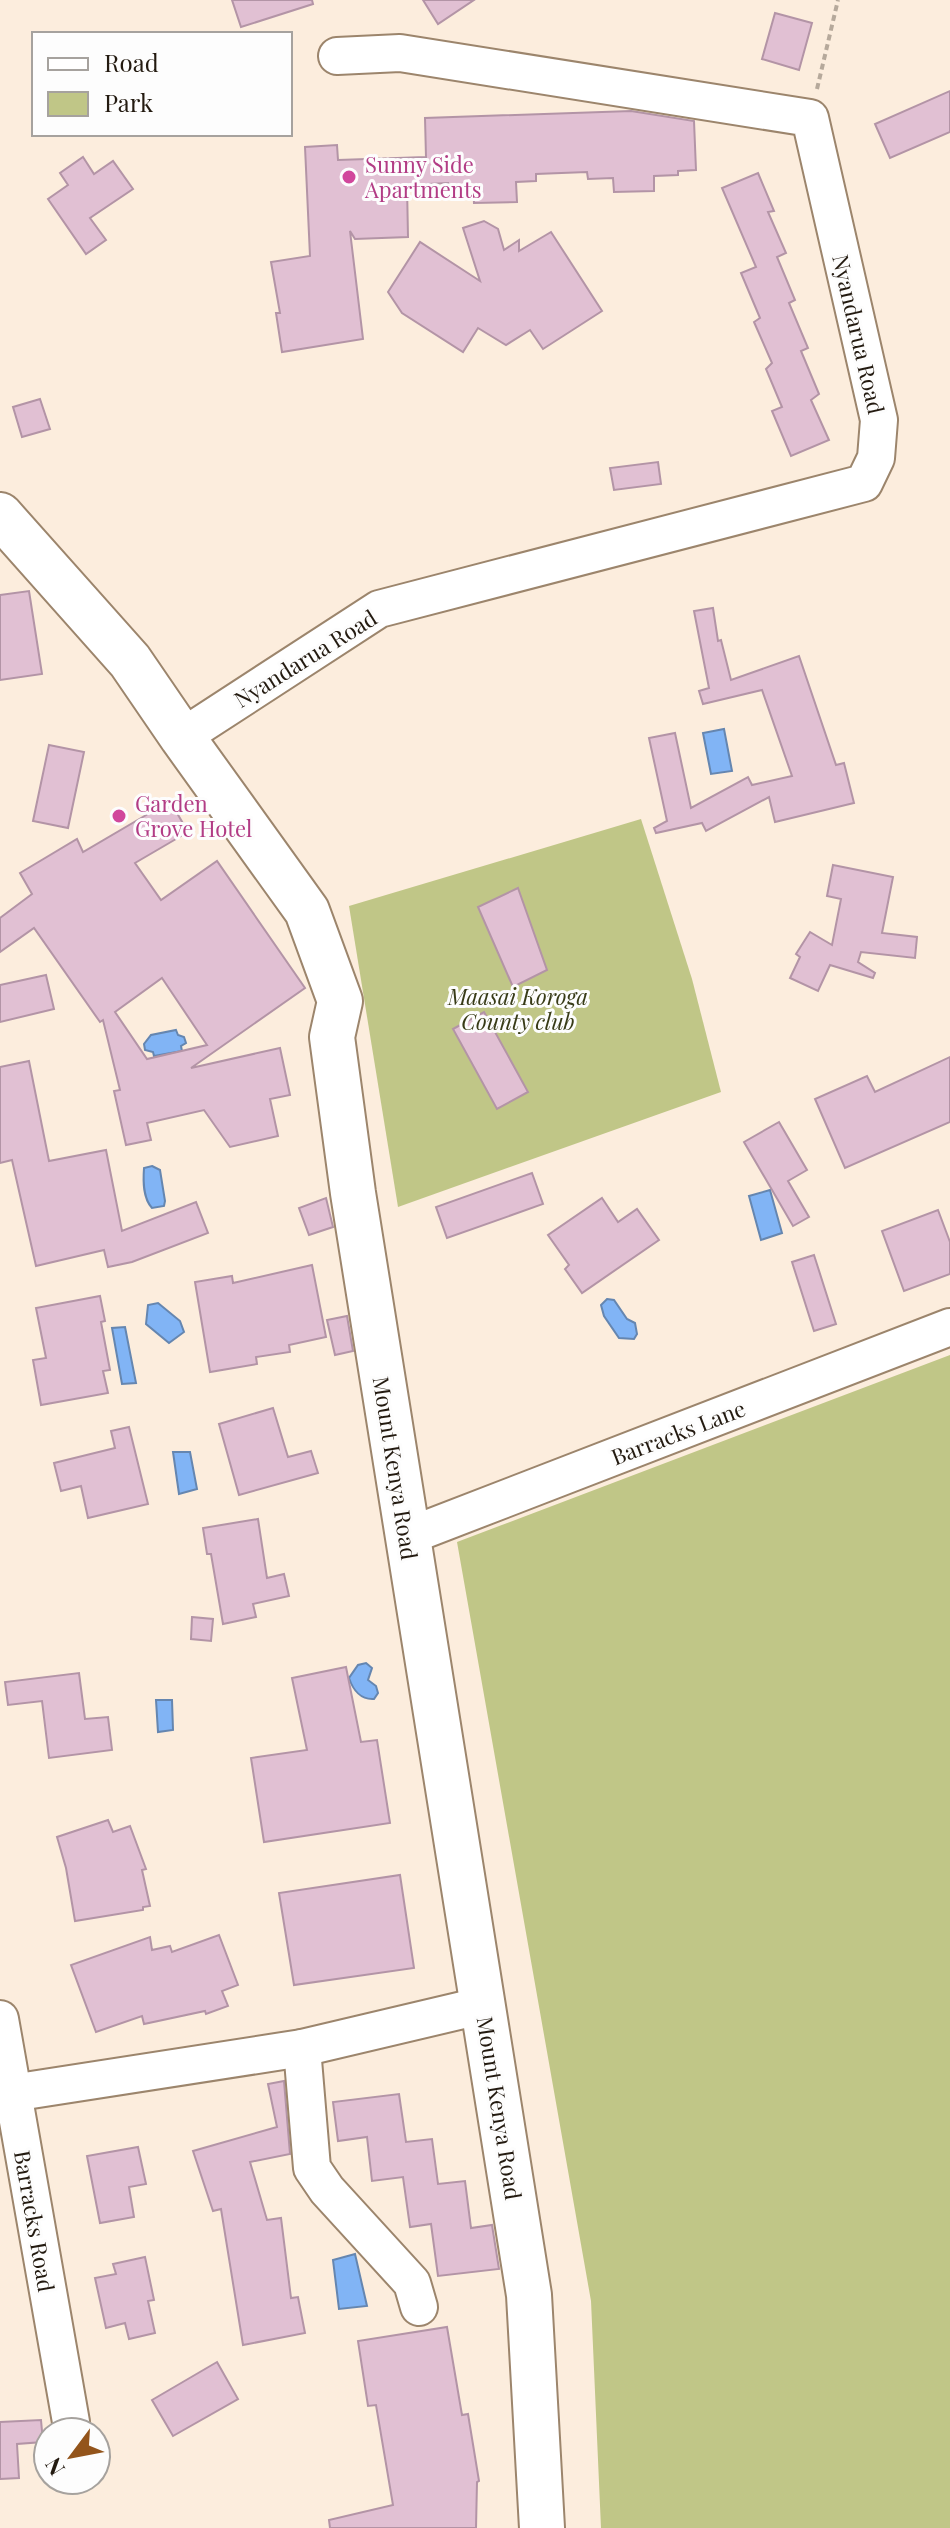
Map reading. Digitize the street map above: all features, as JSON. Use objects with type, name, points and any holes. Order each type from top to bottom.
[{"type":"main road","name":"Mount Kenya Road","points":[[0,515],[130,661],[307,911],[340,1001],[332,1037],[353,1193],[529,2295],[542,2528]]},
{"type":"street","points":[[337,56],[400,53],[810,118]]},
{"type":"street","name":"Nyandarua Road","points":[[182,737],[379,609],[864,483],[876,458],[879,420],[810,118]]},
{"type":"street","name":"Barracks Lane","points":[[406,1537],[950,1327]]},
{"type":"street","points":[[12,2093],[302,2048],[484,2005]]},
{"type":"street","name":"Barracks Road","points":[[0,2019],[70,2416]]},
{"type":"street","points":[[302,2048],[312,2168],[327,2190],[412,2283],[419,2307]]},
{"type":"path","points":[[810,118],[838,0]]},
{"type":"green space","name":"Maasai Koroga County club","points":[[641,819],[692,979],[721,1092],[398,1207],[349,906]]},
{"type":"green space","points":[[950,1355],[950,2528],[601,2528],[591,2301],[457,1542]]},
{"type":"water","points":[[724,729],[732,771],[711,774],[703,733]]},
{"type":"water","points":[[176,1030],[186,1043],[181,1046],[182,1051],[154,1056],[153,1052],[145,1050],[144,1044],[151,1035]]},
{"type":"water","points":[[152,1166],[160,1170],[165,1201],[164,1206],[152,1208],[145,1195],[144,1168]]},
{"type":"water","points":[[770,1190],[782,1233],[761,1240],[749,1196]]},
{"type":"water","points":[[607,1299],[614,1300],[627,1319],[635,1323],[637,1334],[634,1339],[619,1338],[604,1316],[601,1305]]},
{"type":"water","points":[[158,1303],[180,1321],[184,1332],[169,1343],[146,1324],[148,1305]]},
{"type":"water","points":[[125,1327],[136,1383],[122,1384],[112,1328]]},
{"type":"water","points":[[173,1452],[190,1452],[197,1489],[179,1494]]},
{"type":"water","points":[[366,1663],[372,1668],[368,1680],[376,1686],[378,1693],[374,1699],[358,1693],[349,1678],[358,1665]]},
{"type":"water","points":[[156,1700],[172,1700],[173,1730],[158,1732]]},
{"type":"water","points":[[355,2254],[367,2306],[339,2309],[333,2260]]},
{"type":"building","points":[[232,0],[312,0],[313,4],[241,27]]},
{"type":"building","points":[[423,0],[474,0],[438,24]]},
{"type":"building","points":[[775,13],[812,23],[799,70],[762,59]]},
{"type":"building","points":[[950,91],[950,132],[890,158],[875,124]]},
{"type":"building","points":[[631,111],[694,121],[696,170],[678,171],[678,175],[654,176],[654,191],[614,192],[613,178],[588,179],[587,172],[536,174],[536,181],[516,182],[517,202],[474,203],[473,186],[448,187],[448,183],[407,185],[408,237],[355,239],[350,231],[363,339],[282,352],[276,313],[280,313],[271,262],[310,256],[305,147],[337,145],[338,160],[426,157],[425,118]]},
{"type":"building","points":[[83,157],[94,174],[113,161],[133,189],[90,218],[106,240],[86,254],[48,199],[68,185],[60,173]]},
{"type":"building","points":[[758,173],[774,211],[768,212],[786,253],[777,257],[795,300],[789,303],[808,348],[801,351],[819,394],[811,400],[829,440],[791,456],[772,411],[782,407],[766,369],[772,363],[754,322],[760,318],[741,273],[756,267],[722,188]]},
{"type":"building","points":[[484,221],[498,229],[504,250],[519,240],[519,251],[551,232],[602,311],[543,349],[530,330],[506,345],[478,328],[463,352],[402,313],[388,292],[420,242],[480,281],[463,228]]},
{"type":"building","points":[[40,399],[50,429],[22,437],[13,407]]},
{"type":"building","points":[[658,462],[661,484],[614,490],[610,468]]},
{"type":"building","points":[[29,591],[42,674],[0,680],[0,595]]},
{"type":"building","points":[[713,608],[718,641],[721,640],[731,680],[799,656],[836,765],[844,763],[854,803],[775,822],[769,797],[706,831],[702,823],[656,833],[654,828],[667,821],[649,738],[675,733],[691,808],[748,777],[752,785],[792,776],[762,690],[703,704],[699,691],[709,688],[694,611]]},
{"type":"building","points":[[49,745],[84,752],[68,828],[33,821]]},
{"type":"building","points":[[170,801],[188,832],[135,863],[161,900],[217,861],[305,988],[191,1068],[280,1048],[290,1095],[270,1099],[278,1136],[230,1147],[204,1110],[147,1123],[151,1140],[126,1145],[114,1091],[120,1090],[103,1020],[100,1022],[34,928],[0,952],[0,918],[32,894],[20,873],[77,839],[83,852]],"holes":[[[162,978],[207,1045],[147,1059],[115,1012]]]},
{"type":"building","points":[[833,865],[893,877],[882,933],[917,937],[915,958],[861,952],[858,962],[875,973],[873,978],[830,965],[818,991],[790,978],[800,957],[796,954],[810,932],[832,945],[841,899],[827,896]]},
{"type":"building","points":[[518,888],[547,970],[513,987],[478,907]]},
{"type":"building","points":[[46,975],[54,1009],[0,1022],[0,985]]},
{"type":"building","points":[[484,1012],[528,1092],[497,1109],[453,1029]]},
{"type":"building","points":[[950,1057],[950,1122],[845,1168],[815,1099],[867,1076],[875,1092]]},
{"type":"building","points":[[29,1061],[49,1161],[106,1150],[122,1231],[196,1202],[208,1233],[132,1262],[108,1267],[104,1250],[36,1266],[12,1160],[0,1163],[0,1067]]},
{"type":"building","points":[[779,1122],[807,1170],[788,1181],[809,1217],[793,1226],[744,1142]]},
{"type":"building","points":[[532,1173],[543,1204],[447,1238],[436,1207]]},
{"type":"building","points":[[326,1198],[333,1227],[309,1235],[299,1208]]},
{"type":"building","points":[[602,1198],[618,1222],[637,1209],[659,1240],[582,1293],[565,1269],[569,1265],[548,1235]]},
{"type":"building","points":[[938,1210],[950,1242],[950,1274],[904,1291],[882,1231]]},
{"type":"building","points":[[814,1255],[836,1324],[814,1331],[792,1262]]},
{"type":"building","points":[[312,1265],[326,1337],[289,1345],[290,1352],[256,1357],[257,1364],[210,1372],[195,1282],[232,1276],[233,1283]]},
{"type":"building","points":[[100,1296],[105,1321],[101,1322],[110,1370],[103,1371],[108,1393],[41,1405],[33,1360],[46,1358],[36,1308]]},
{"type":"building","points":[[347,1316],[353,1351],[335,1355],[327,1320]]},
{"type":"building","points":[[273,1408],[288,1457],[311,1451],[318,1473],[239,1495],[219,1424]]},
{"type":"building","points":[[129,1427],[148,1504],[88,1518],[81,1486],[61,1491],[54,1463],[115,1448],[111,1431]]},
{"type":"building","points":[[258,1519],[267,1578],[284,1574],[289,1596],[253,1604],[256,1617],[223,1624],[211,1554],[207,1554],[203,1528]]},
{"type":"building","points":[[192,1617],[213,1619],[211,1641],[191,1639]]},
{"type":"building","points":[[346,1667],[361,1742],[377,1740],[390,1823],[264,1842],[251,1758],[307,1750],[292,1678]]},
{"type":"building","points":[[79,1673],[85,1719],[108,1717],[112,1750],[49,1758],[42,1701],[8,1705],[5,1682]]},
{"type":"building","points":[[108,1820],[113,1832],[130,1826],[146,1869],[142,1870],[150,1906],[143,1907],[143,1910],[75,1921],[57,1837]]},
{"type":"building","points":[[400,1875],[414,1968],[294,1985],[279,1893]]},
{"type":"building","points":[[219,1935],[238,1985],[222,1991],[228,2006],[206,2014],[205,2011],[144,2024],[142,2016],[96,2032],[71,1965],[150,1937],[152,1950],[170,1946],[172,1952]]},
{"type":"building","points":[[284,2081],[290,2154],[250,2162],[267,2220],[281,2218],[291,2298],[298,2297],[305,2333],[243,2345],[221,2209],[213,2211],[193,2151],[277,2127],[268,2084]]},
{"type":"building","points":[[399,2094],[406,2142],[432,2139],[438,2184],[465,2181],[471,2228],[492,2225],[499,2269],[438,2276],[431,2224],[410,2227],[403,2177],[372,2181],[367,2137],[338,2141],[333,2102]]},
{"type":"building","points":[[138,2147],[146,2184],[129,2187],[134,2217],[100,2223],[87,2156]]},
{"type":"building","points":[[145,2257],[154,2300],[148,2301],[155,2333],[129,2339],[125,2323],[106,2328],[95,2278],[116,2274],[113,2264]]},
{"type":"building","points":[[447,2327],[462,2415],[468,2414],[479,2481],[476,2528],[330,2528],[329,2520],[393,2505],[376,2405],[368,2406],[358,2341]]},
{"type":"building","points":[[217,2362],[238,2399],[173,2436],[152,2400]]},
{"type":"building","points":[[32,2420],[32,2443],[17,2444],[19,2478],[0,2479],[0,2422]]},
{"type":"place","name":"Sunny Side Apartments","points":[[349,177]]},
{"type":"place","name":"Garden Grove Hotel","points":[[119,816]]}]
